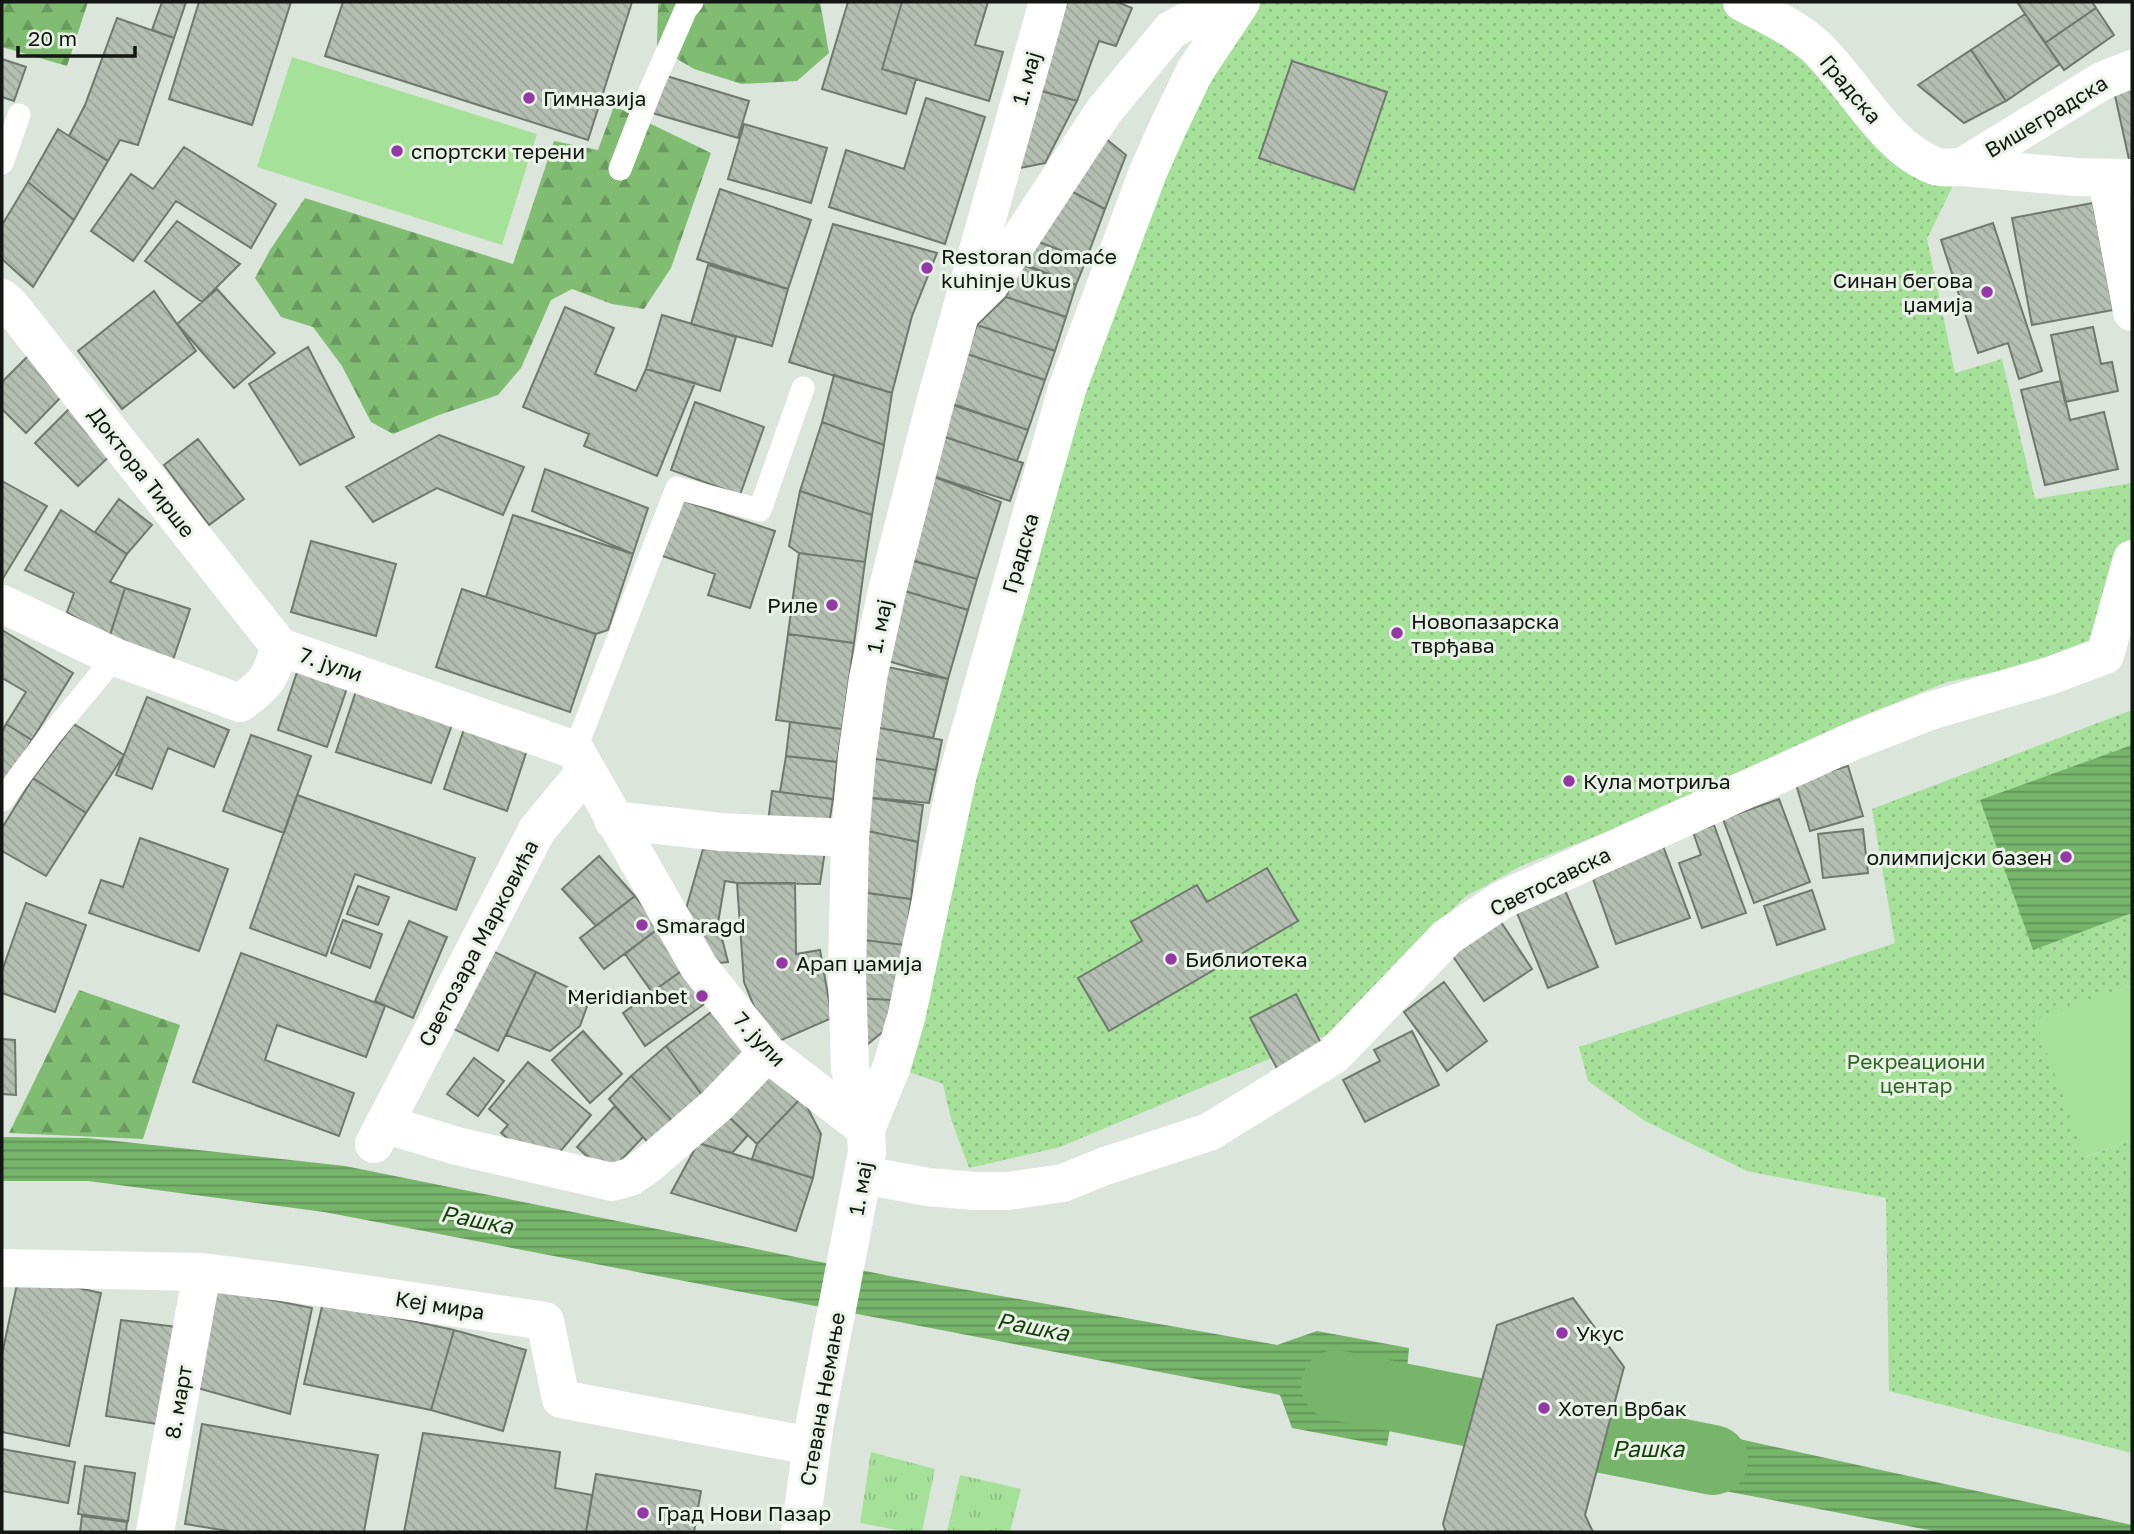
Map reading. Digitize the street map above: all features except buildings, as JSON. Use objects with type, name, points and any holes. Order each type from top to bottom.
[{"type":"street","name":"1. мај","points":[[846,1266],[867,1152],[866,1129],[850,1069],[846,974],[850,838],[868,678],[887,591],[959,316],[1048,2]]},
{"type":"street","points":[[959,316],[991,283],[1012,255],[1104,111],[1171,30],[1211,8],[1230,2]]},
{"type":"street","name":"Градска","points":[[866,1129],[892,1066],[906,1018],[958,774],[1067,389],[1160,145],[1195,71],[1241,2]]},
{"type":"street","name":"Градска","points":[[1742,2],[1812,43],[1831,62],[1876,119],[1901,145],[1920,159],[1938,167],[2120,179]]},
{"type":"street","name":"Вишеградска","points":[[1962,167],[2102,81],[2132,69]]},
{"type":"street","points":[[1104,111],[1124,108],[1140,113],[1153,124],[1160,145]]},
{"type":"street","points":[[2120,179],[2132,312]]},
{"type":"street","name":"Доктора Тирше","points":[[2,298],[280,647]]},
{"type":"street","name":"Светосавска","points":[[863,1175],[928,1187],[1008,1191],[1063,1183],[1105,1166],[1209,1132],[1334,1055],[1447,937],[1502,900],[1853,741],[1930,711],[2052,675],[2105,655],[2132,559]]},
{"type":"street","name":"7. јули","points":[[2,604],[115,657],[240,703],[260,689],[271,675],[280,647],[580,761],[699,967],[767,1053],[866,1129]]},
{"type":"street","name":"Светозара Марковића","points":[[580,761],[537,830],[379,1134],[457,1146],[612,1182],[630,1177],[649,1164],[717,1105],[767,1053]]},
{"type":"street","points":[[613,820],[721,832],[850,838]]},
{"type":"street","name":"Стевана Немање","points":[[800,1532],[811,1446],[846,1266]]},
{"type":"street","name":"Кеј мира","points":[[2,1269],[202,1272],[545,1321],[561,1399],[811,1446]]},
{"type":"street","name":"8. март","points":[[155,1532],[202,1272]]},
{"type":"lane","points":[[620,169],[651,89],[686,9],[692,2]]},
{"type":"lane","points":[[2,163],[19,115]]},
{"type":"lane","points":[[580,761],[677,488],[760,510],[803,388]]},
{"type":"lane","points":[[2,800],[115,657]]},
{"type":"green space","points":[[2,2],[88,2],[67,66],[2,47]]},
{"type":"green space","points":[[662,2],[820,2],[829,53],[797,81],[742,84],[694,69],[657,47],[658,5]]},
{"type":"green space","points":[[1241,2],[1742,2],[1854,90],[1962,167],[1927,239],[1955,373],[2002,359],[2035,499],[2132,483],[2132,559],[2105,655],[2019,667],[1947,682],[1867,714],[1611,830],[1521,866],[1465,897],[1327,1035],[1060,1147],[969,1168],[951,1119],[943,1084],[892,1066],[1067,389]]},
{"type":"green space","name":"спортски терени","points":[[292,57],[537,134],[502,245],[257,167]]},
{"type":"green space","points":[[614,106],[711,153],[671,268],[644,309],[612,304],[572,289],[551,300],[521,368],[498,395],[393,434],[371,422],[342,366],[313,327],[281,317],[255,278],[270,250],[305,198],[513,264],[554,141],[598,150]]},
{"type":"green space","name":"Рекреациони центар","points":[[2132,710],[2132,985],[2036,1021],[2086,1157],[2132,1140],[2132,1453],[1889,1391],[1886,1198],[1747,1171],[1645,1121],[1588,1081],[1579,1047],[1895,943],[1872,809]]},
{"type":"green space","points":[[2132,985],[2132,1140],[2085,1157],[2035,1020]]},
{"type":"green space","points":[[79,990],[180,1025],[143,1139],[9,1133]]},
{"type":"green space","points":[[871,1452],[935,1469],[922,1532],[907,1532],[860,1523]]},
{"type":"green space","points":[[960,1475],[1021,1489],[1010,1532],[947,1532]]},
{"type":"water","name":"олимпијски базен","points":[[2132,745],[2132,913],[2033,950],[1980,800]]},
{"type":"water","points":[[2,1137],[88,1138],[345,1166],[895,1277],[1277,1345],[1317,1331],[1409,1348],[1407,1369],[1438,1376],[1426,1429],[1391,1422],[1387,1446],[1292,1428],[1280,1395],[324,1212],[88,1181],[2,1181]]},
{"type":"water","name":"Рашка","points":[[1625,1414],[2132,1525],[2132,1532],[1939,1532],[1615,1470]]},
{"type":"waterway","name":"Рашка","points":[[1336,1385],[1713,1460]]},
{"type":"place","name":"Гимназија","points":[[529,98]]},
{"type":"place","name":"спортски терени","points":[[397,151]]},
{"type":"place","name":"Restoran domaće kuhinje Ukus","points":[[927,268]]},
{"type":"place","name":"Синан бегова џамија","points":[[1987,292]]},
{"type":"place","name":"Риле","points":[[832,605]]},
{"type":"place","name":"Новопазарска тврђава","points":[[1397,633]]},
{"type":"place","name":"Кула мотриља","points":[[1569,781]]},
{"type":"place","name":"олимпијски базен","points":[[2066,857]]},
{"type":"place","name":"Smaragd","points":[[642,925]]},
{"type":"place","name":"Библиотека","points":[[1171,959]]},
{"type":"place","name":"Арап џамија","points":[[782,963]]},
{"type":"place","name":"Meridianbet","points":[[702,996]]},
{"type":"place","name":"Укус","points":[[1562,1333]]},
{"type":"place","name":"Хотел Врбак","points":[[1544,1408]]},
{"type":"place","name":"Град Нови Пазар","points":[[643,1513]]}]
